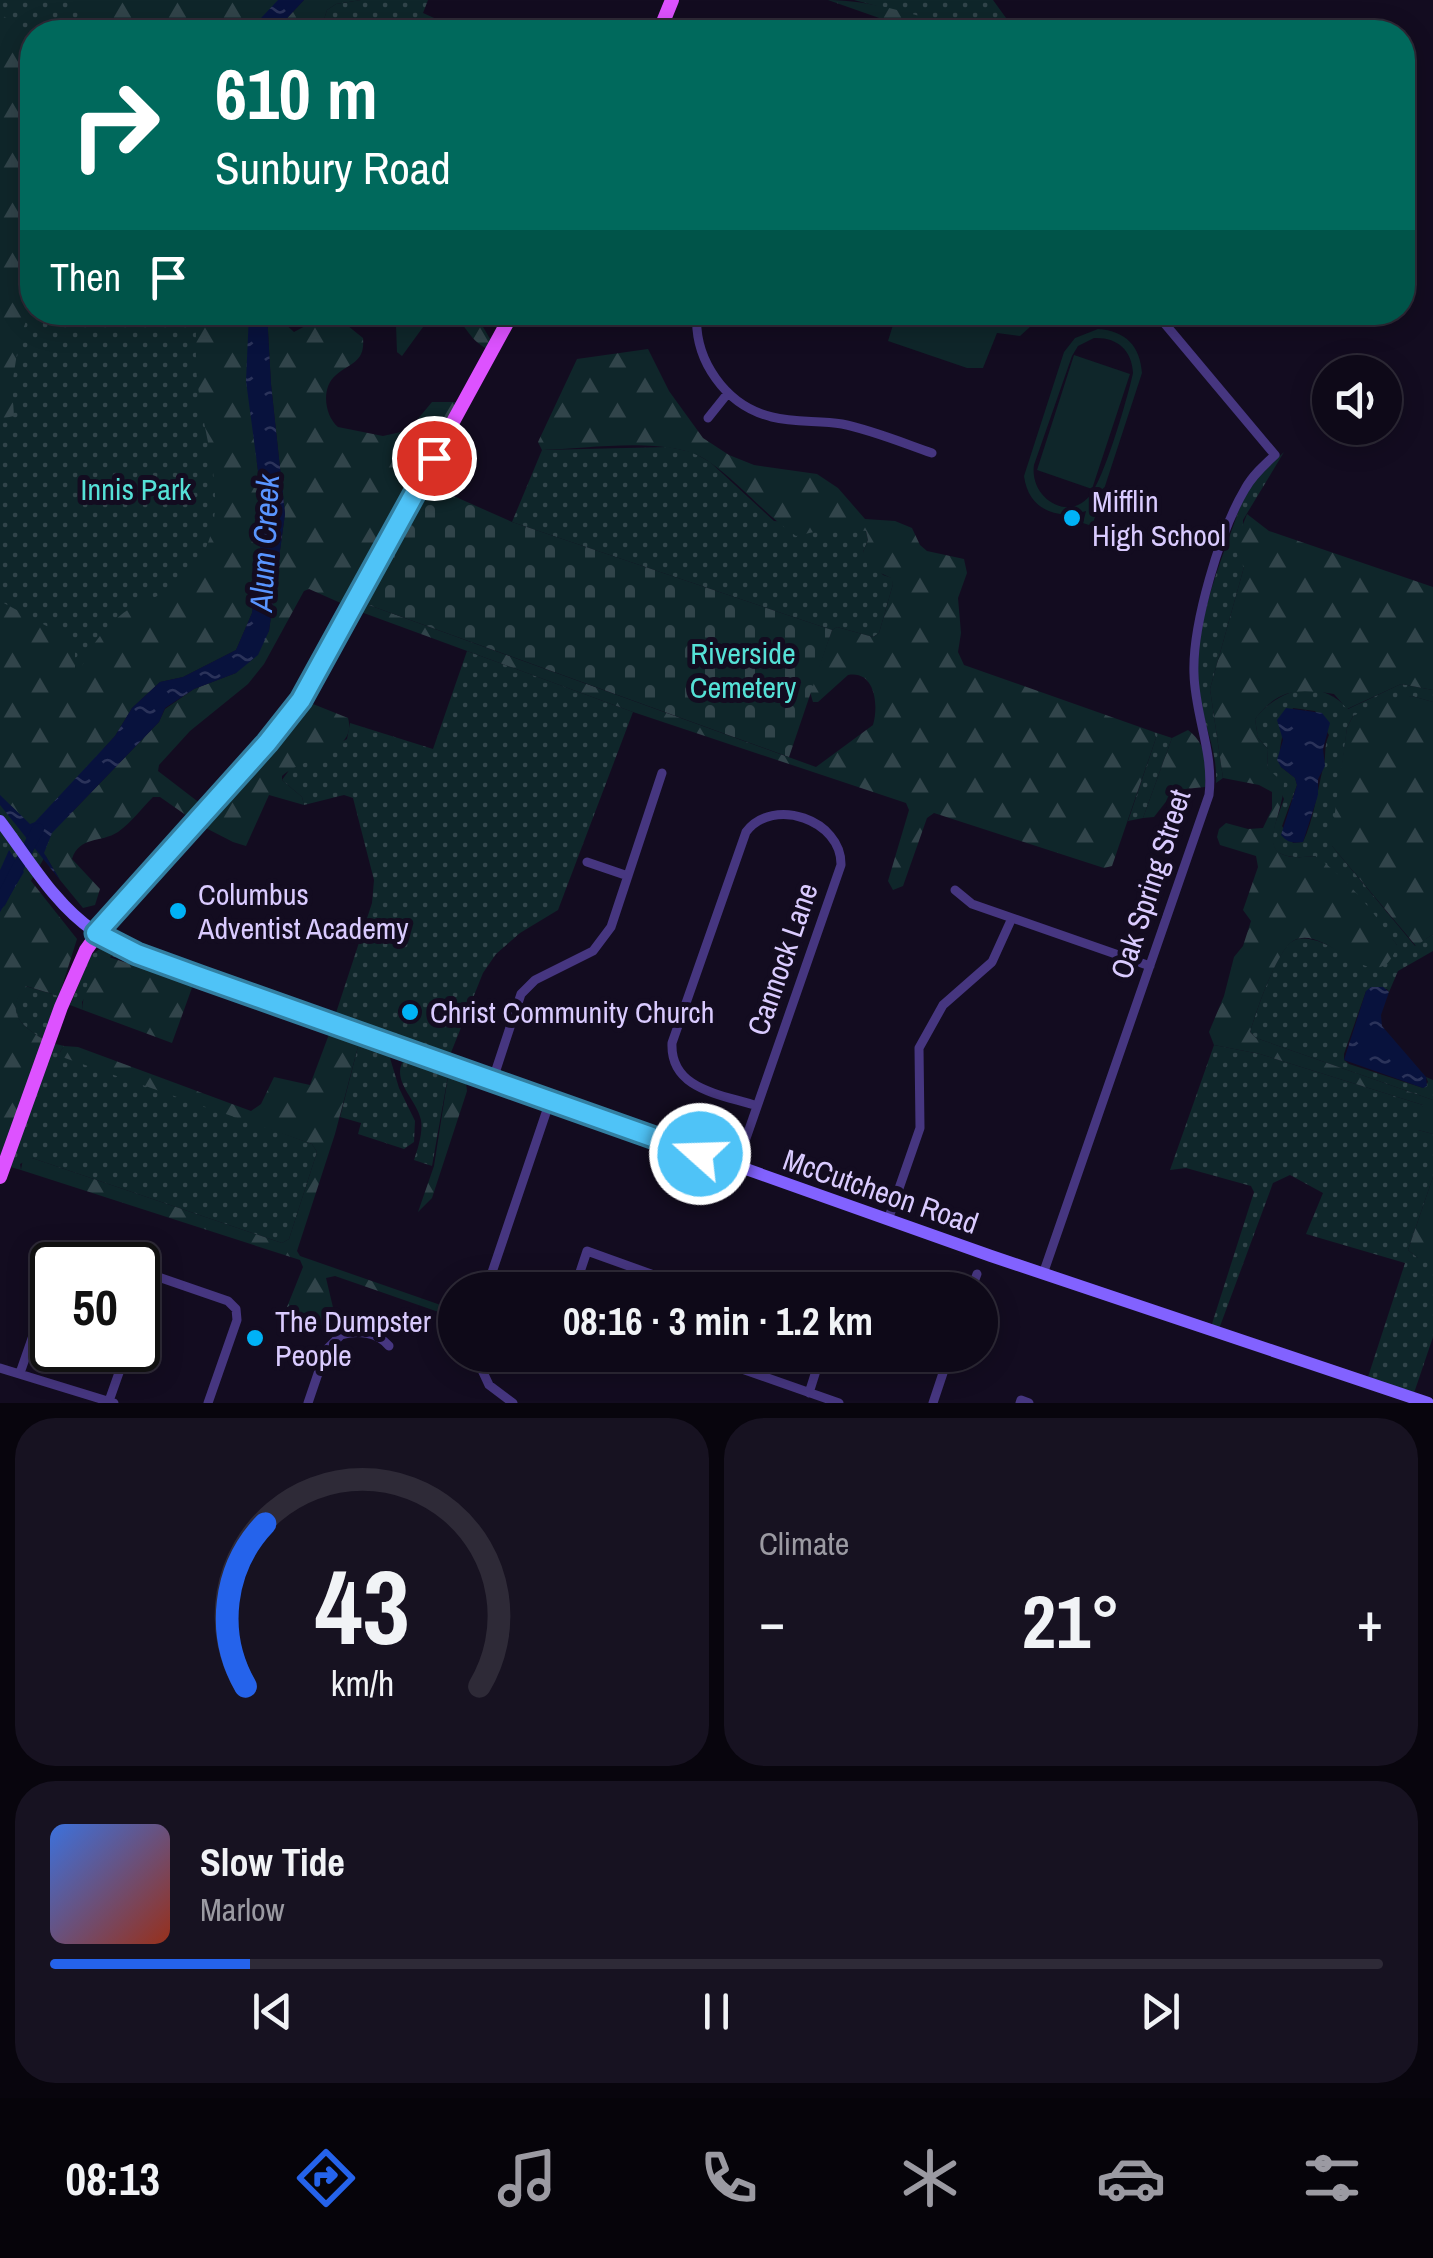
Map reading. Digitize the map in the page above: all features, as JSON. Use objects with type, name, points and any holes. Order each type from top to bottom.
[{"type":"main road","points":[[0,1176],[61,1007],[96,933],[301,700],[506,325]]},
{"type":"main road","name":"McCutcheon Road","points":[[0,820],[60,899],[96,933],[137,954],[1043,1274],[1428,1403]]},
{"type":"street","points":[[698,325],[700,348],[718,385],[740,403],[771,417],[847,425],[932,453]]},
{"type":"street","name":"Oak Spring Street","points":[[1043,1274],[1208,795],[1212,769],[1194,675],[1196,636],[1233,513],[1246,486],[1275,454],[1166,325]]},
{"type":"street","points":[[708,418],[728,393]]},
{"type":"street","points":[[493,1079],[521,994],[535,980],[593,950],[611,927],[662,774]]},
{"type":"street","name":"Cannock Lane","points":[[736,1167],[841,864],[842,850],[835,837],[824,828],[782,813],[754,820],[746,832],[672,1043],[671,1059],[678,1074],[691,1083],[757,1106]]},
{"type":"street","points":[[587,862],[628,876]]},
{"type":"street","points":[[955,890],[972,904],[1150,966]]},
{"type":"street","points":[[888,1220],[920,1128],[919,1048],[943,1004],[992,962],[1012,918]]},
{"type":"street","points":[[492,1272],[550,1101]]},
{"type":"street","points":[[580,1272],[587,1252],[647,1272]]},
{"type":"street","points":[[160,1277],[228,1301],[236,1308],[237,1320],[208,1403]]},
{"type":"street","points":[[308,1403],[326,1350],[341,1336],[366,1333],[378,1336],[388,1346]]},
{"type":"street","points":[[20,1373],[30,1344]]},
{"type":"street","points":[[0,1368],[112,1402],[121,1372]]},
{"type":"street","points":[[483,1372],[489,1385],[513,1403]]},
{"type":"street","points":[[759,1372],[839,1403]]},
{"type":"street","points":[[809,1392],[816,1372]]},
{"type":"street","points":[[933,1403],[944,1372]]},
{"type":"green space","name":"Innis Park","points":[[0,0],[288,0],[267,20],[20,20],[20,325],[258,325],[269,437],[13,912],[0,1024]]},
{"type":"green space","points":[[76,0],[278,0],[259,20],[88,20]]},
{"type":"green space","points":[[304,0],[361,0],[336,4],[327,10],[324,20],[285,20]]},
{"type":"green space","points":[[428,0],[423,13],[438,20],[324,20],[327,10],[336,4]]},
{"type":"green space","points":[[828,0],[860,3],[931,20],[885,20]]},
{"type":"green space","points":[[854,0],[993,0],[1006,18],[931,20]]},
{"type":"green space","points":[[0,14],[20,26],[20,325],[25,325],[12,385],[14,416],[0,419]]},
{"type":"green space","points":[[196,325],[248,325],[246,381],[264,516],[252,613],[236,650],[183,677],[160,682],[132,708],[115,736],[30,824],[0,795],[0,601],[75,643],[75,669],[80,671],[95,643],[115,620],[167,591],[191,571],[206,548],[215,496],[197,379]]},
{"type":"green space","points":[[268,325],[286,325],[294,332],[307,325],[348,325],[363,338],[363,346],[360,357],[328,386],[327,408],[338,427],[383,436],[412,426],[432,402],[457,402],[352,608],[309,589],[304,591],[264,664],[248,684],[190,731],[159,765],[158,771],[201,804],[190,818],[160,797],[153,797],[118,832],[85,843],[75,852],[72,859],[100,889],[95,905],[83,908],[44,853],[52,833],[159,722],[165,709],[194,689],[236,673],[269,631],[285,514]]},
{"type":"green space","points":[[396,325],[424,325],[402,356],[397,352]]},
{"type":"green space","points":[[462,325],[482,325],[490,339],[487,349],[478,343]]},
{"type":"green space","points":[[893,325],[1031,325],[1020,336],[997,333],[983,368],[967,368],[888,341]]},
{"type":"green space","points":[[1098,329],[1124,337],[1135,348],[1142,373],[1092,526],[1083,523],[1086,511],[1065,514],[1046,510],[1031,497],[1024,476],[1064,352],[1075,338]],"holes":[[[1102,338],[1122,346],[1133,373],[1116,434],[1093,491],[1085,501],[1064,507],[1045,498],[1038,489],[1034,465],[1072,356],[1078,346]]]},
{"type":"green space","points":[[648,349],[669,391],[703,438],[754,465],[817,474],[838,488],[865,519],[895,521],[912,528],[927,551],[964,559],[967,573],[958,598],[958,652],[964,665],[1154,732],[1156,738],[1112,866],[1104,868],[934,813],[927,818],[903,886],[893,890],[888,881],[909,810],[906,803],[633,712],[361,612],[366,604],[816,767],[873,725],[875,699],[864,678],[848,675],[818,702],[813,702],[810,692],[832,630],[837,627],[873,637],[879,633],[893,584],[891,578],[868,567],[863,552],[868,540],[866,531],[836,527],[796,536],[708,461],[672,448],[628,445],[542,450],[538,442],[577,359]]},
{"type":"green space","points":[[1074,355],[1130,374],[1092,489],[1037,470]]},
{"type":"green space","points":[[668,447],[692,452],[710,462],[774,521],[866,531],[868,540],[863,552],[883,575],[892,578],[893,584],[879,633],[873,637],[837,627],[832,630],[512,522],[542,450]]},
{"type":"green space","points":[[1284,452],[1243,520],[1244,567],[1210,689],[1223,778],[1216,783],[1198,683],[1200,637],[1218,568],[1242,501],[1250,485]]},
{"type":"green space","name":"Riverside Cemetery","points":[[429,485],[512,522],[832,630],[789,757],[366,604]]},
{"type":"green space","points":[[1247,514],[1269,531],[1433,587],[1433,690],[1401,684],[1347,709],[1334,694],[1290,693],[1272,701],[1255,719],[1258,738],[1268,749],[1267,768],[1284,783],[1274,846],[1294,857],[1315,856],[1327,865],[1360,897],[1397,945],[1389,962],[1378,968],[1320,941],[1293,941],[1274,969],[1250,1032],[1256,1038],[1433,1100],[1433,1134],[1414,1125],[1423,1105],[1260,1054],[1214,1045],[1209,1032],[1234,957],[1243,946],[1251,921],[1243,910],[1258,867],[1256,856],[1220,845],[1219,829],[1226,823],[1263,828],[1272,809],[1272,792],[1259,785],[1223,778],[1210,689],[1244,567],[1234,548]]},
{"type":"green space","points":[[467,651],[633,712],[558,910],[520,933],[496,954],[483,973],[448,1060],[334,1019],[372,903],[374,880],[353,798],[344,795],[304,805],[302,797],[282,780],[290,769],[347,739],[350,723],[433,749]]},
{"type":"green space","points":[[1401,684],[1433,690],[1433,702],[1412,696],[1353,716],[1347,728],[1332,846],[1415,946],[1433,934],[1433,951],[1398,971],[1389,992],[1366,991],[1344,1060],[1423,1088],[1428,1082],[1426,1077],[1433,1080],[1433,1100],[1256,1038],[1250,1032],[1274,967],[1295,940],[1318,941],[1355,959],[1397,945],[1356,894],[1315,856],[1285,855],[1273,844],[1284,799],[1267,768],[1268,749],[1258,738],[1255,719],[1276,700],[1300,690],[1325,693],[1348,709]],"holes":[[[1293,708],[1315,711],[1329,735],[1310,824],[1303,842],[1293,843],[1282,826],[1297,785],[1295,778],[1281,767],[1281,744]]]},
{"type":"green space","points":[[1412,696],[1433,702],[1433,934],[1416,946],[1332,846],[1347,728],[1353,716],[1389,700]]},
{"type":"green space","points":[[308,702],[348,718],[349,730],[337,747],[282,776],[302,797],[304,805],[269,795],[246,846],[198,824]]},
{"type":"green space","points":[[1188,730],[1205,756],[1205,787],[1175,790],[1154,817],[1143,818],[1172,738]]},
{"type":"green space","points":[[1154,732],[1172,738],[1143,818],[1128,821],[1156,738]]},
{"type":"green space","points":[[24,872],[77,939],[59,996],[26,986],[16,1003],[22,1023],[43,1039],[0,1162],[0,912]]},
{"type":"green space","points":[[101,948],[195,978],[193,985],[111,956],[82,1002],[83,1010],[70,1005],[91,955]]},
{"type":"green space","points":[[106,956],[193,985],[172,1043],[83,1010],[89,981]]},
{"type":"green space","points":[[25,986],[59,996],[43,1039],[18,1017],[16,1003]]},
{"type":"green space","points":[[331,1029],[360,1039],[335,1134],[297,1251],[300,1256],[438,1304],[438,1312],[335,1276],[326,1278],[336,1320],[325,1326],[306,1322],[282,1326],[303,1267],[300,1260],[21,1170],[23,1159],[32,1158],[282,1243],[289,1239],[317,1152],[312,1144],[62,1057],[60,1052],[64,1046],[78,1047],[251,1111],[261,1104],[274,1077],[310,1085]]},
{"type":"green space","points":[[360,1039],[387,1048],[399,1088],[415,1121],[414,1142],[404,1149],[358,1134],[361,1123],[340,1117]]},
{"type":"green space","points":[[52,1043],[64,1046],[60,1052],[312,1144],[317,1152],[289,1239],[282,1243],[32,1158],[20,1164],[21,1170],[7,1166]]},
{"type":"green space","points":[[1214,1045],[1260,1054],[1423,1105],[1418,1130],[1433,1134],[1433,1177],[1408,1250],[1418,1258],[1433,1258],[1433,1337],[1414,1393],[1368,1377],[1405,1263],[1306,1234],[1323,1193],[1290,1175],[1273,1183],[1219,1329],[1211,1327],[1254,1192],[1251,1186],[1186,1168],[1170,1170]]},
{"type":"green space","points":[[407,1055],[449,1070],[432,1166],[414,1160],[421,1120],[401,1080]]},
{"type":"green space","points":[[449,1070],[466,1083],[467,1091],[432,1198],[418,1212],[434,1166]]},
{"type":"green space","points":[[1433,1177],[1433,1258],[1418,1258],[1408,1250]]},
{"type":"water","points":[[278,0],[304,0],[285,20],[259,20]]},
{"type":"water","points":[[248,325],[268,325],[285,514],[269,631],[258,655],[236,673],[194,689],[165,708],[159,722],[52,833],[44,853],[60,880],[0,805],[0,795],[30,824],[35,822],[115,736],[132,708],[160,682],[183,677],[236,650],[252,613],[264,516],[246,381]]},
{"type":"water","points":[[1286,708],[1322,713],[1330,723],[1323,749],[1325,766],[1318,779],[1318,795],[1303,842],[1291,842],[1281,835],[1297,785],[1277,760],[1283,740],[1277,720]]},
{"type":"water","points":[[9,850],[24,872],[0,912],[0,870]]},
{"type":"water","points":[[1383,987],[1389,992],[1381,1015],[1382,1026],[1426,1077],[1427,1086],[1423,1088],[1344,1060],[1366,991]]},
{"type":"waterway","name":"Alum Creek","points":[[0,902],[38,829]]},
{"type":"place","name":"Mifflin High School","points":[[1072,518]]},
{"type":"place","name":"Columbus Adventist Academy","points":[[178,911]]},
{"type":"place","name":"Christ Community Church","points":[[410,1012]]},
{"type":"place","name":"The Dumpster People","points":[[255,1338]]},
{"type":"route","points":[[434,458],[301,700],[96,933],[137,954],[700,1154]]}]
